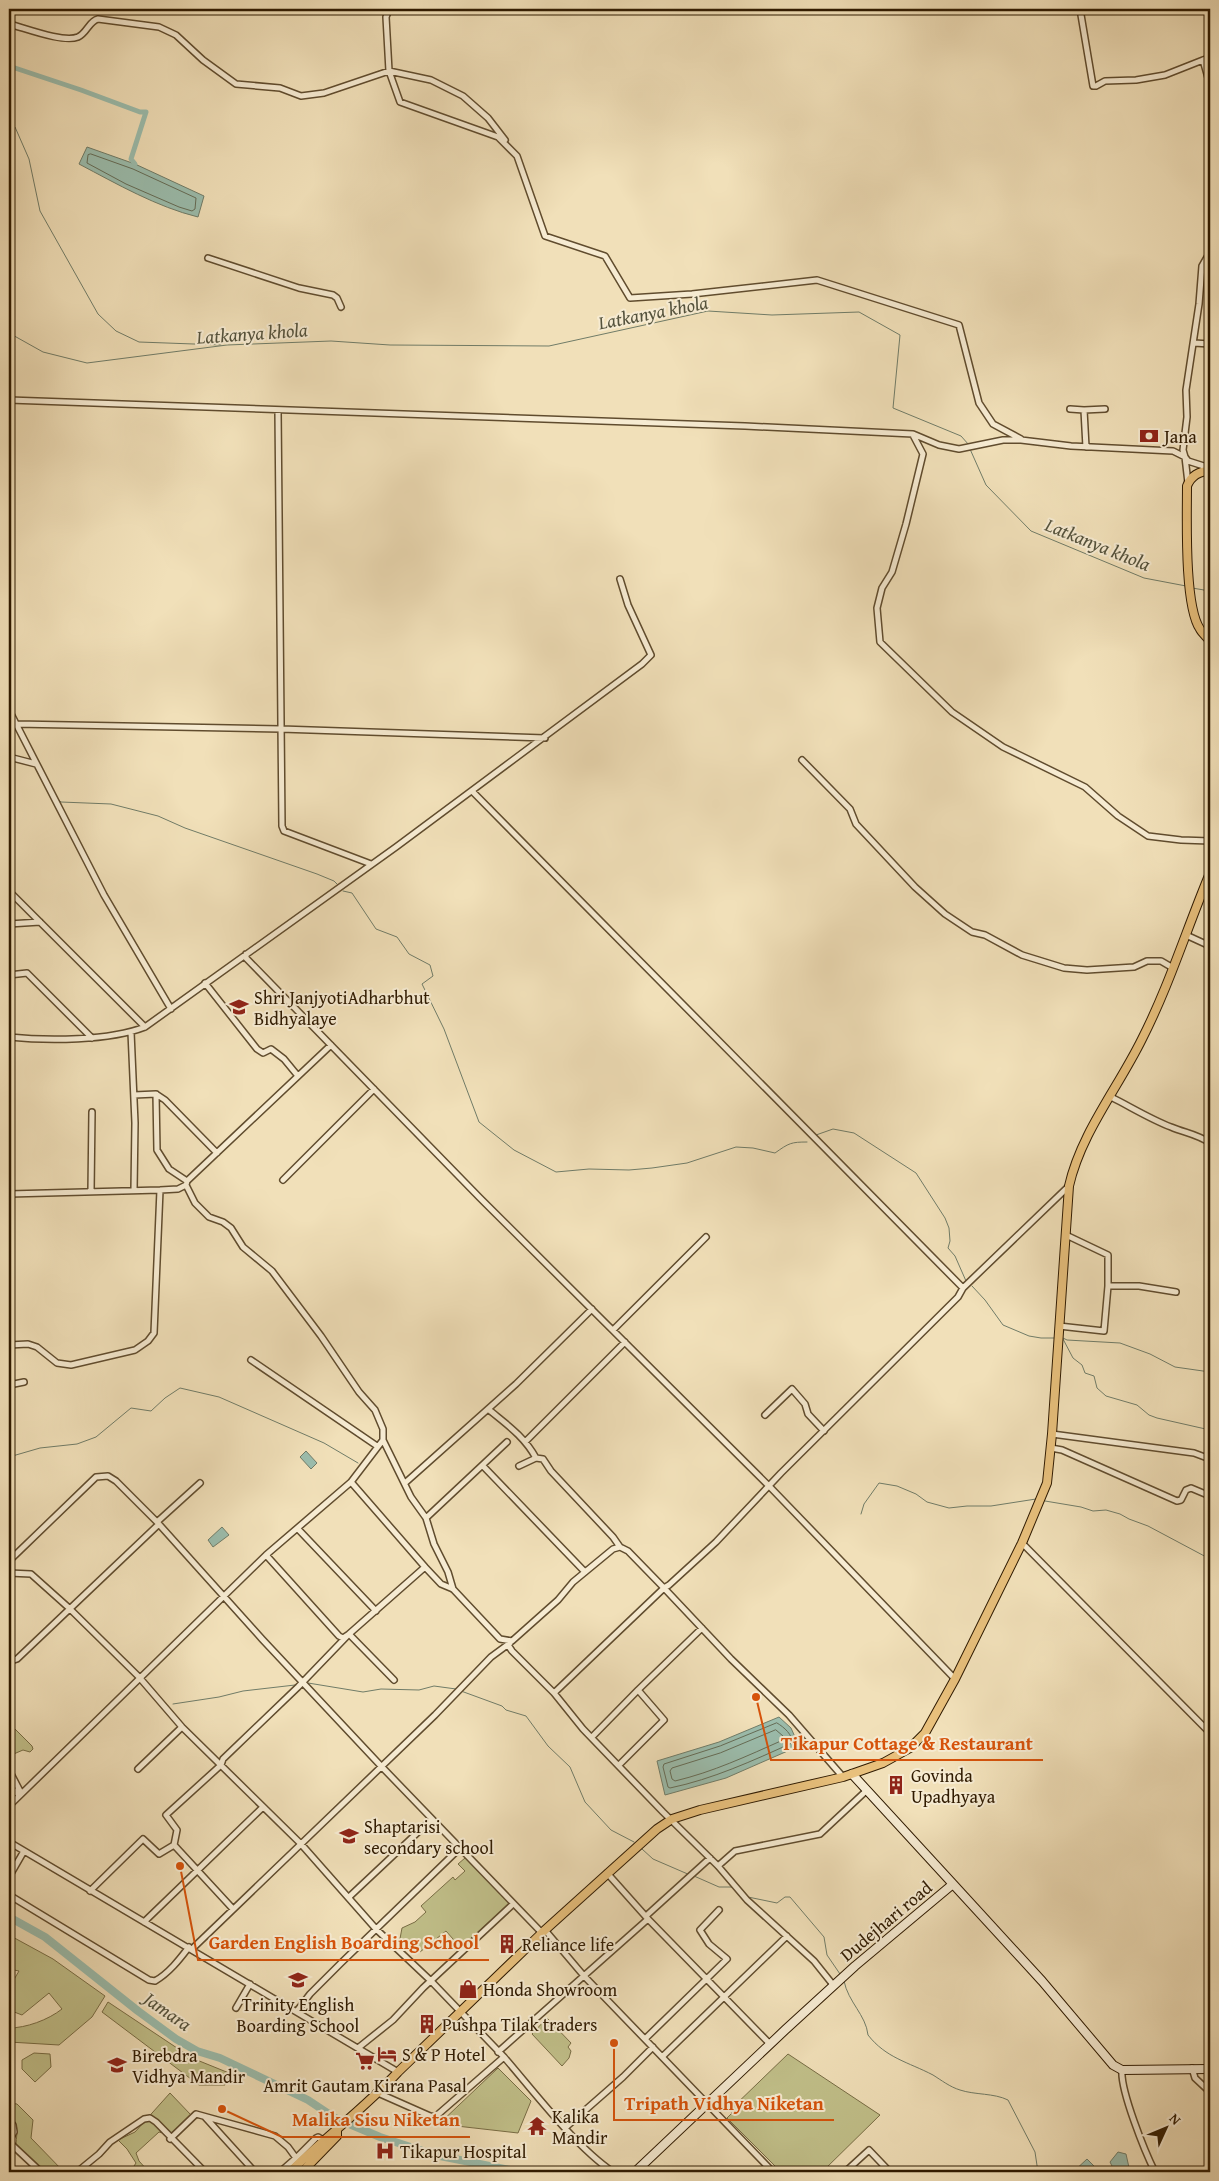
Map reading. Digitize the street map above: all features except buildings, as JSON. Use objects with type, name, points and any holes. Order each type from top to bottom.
[{"type":"main road","points":[[1210,469],[1194,475],[1188,483],[1188,572],[1193,608],[1199,628],[1210,641]]},
{"type":"main road","points":[[290,2172],[323,2140],[338,2130],[378,2094],[398,2072],[543,1932],[640,1843],[672,1819],[722,1804],[852,1774],[883,1763],[910,1748],[925,1733],[955,1678],[1022,1543],[1047,1483],[1069,1186],[1081,1149],[1144,1037],[1210,873]]},
{"type":"main road","points":[[302,2172],[337,2136],[338,2130]]},
{"type":"street","points":[[389,9],[386,17],[389,71],[400,102],[498,137],[517,156]]},
{"type":"street","points":[[1080,9],[1093,86],[1105,81],[1136,80],[1165,75],[1210,58]]},
{"type":"street","points":[[9,24],[72,38],[85,32],[94,20],[98,19],[150,25],[176,35],[203,60],[236,84],[280,88],[301,96],[324,93],[389,71],[431,80],[462,96],[488,118],[517,156],[545,236],[605,256],[630,298],[692,294],[817,280],[959,325],[980,403],[993,424],[1021,440]]},
{"type":"street","points":[[1203,60],[1210,85]]},
{"type":"street","points":[[1188,483],[1183,450],[1187,417],[1186,397],[1202,266],[1210,252]]},
{"type":"street","points":[[208,258],[299,288],[333,295],[341,306]]},
{"type":"street","points":[[1194,343],[1210,344]]},
{"type":"street","points":[[9,400],[278,411],[696,424],[913,434],[938,445],[959,449],[1003,440],[1021,440],[1086,447],[1173,451],[1188,460],[1210,469]]},
{"type":"street","points":[[1070,409],[1105,409]]},
{"type":"street","points":[[1084,410],[1086,447]]},
{"type":"street","points":[[278,411],[284,831],[371,864]]},
{"type":"street","points":[[913,434],[923,454],[892,572],[882,588],[877,608],[880,642],[952,712],[1003,747],[1085,787],[1118,816],[1148,836],[1181,840],[1210,840]]},
{"type":"street","points":[[9,1038],[92,1038],[131,1032],[145,1026],[172,1009],[205,983],[545,738],[642,664],[651,654],[628,605],[620,579]]},
{"type":"street","points":[[9,710],[104,895],[172,1009]]},
{"type":"street","points":[[16,724],[282,729],[545,738]]},
{"type":"street","points":[[9,757],[36,764]]},
{"type":"street","points":[[802,760],[850,809],[856,824],[914,887],[945,914],[972,932],[985,936],[1022,955],[1064,968],[1087,970],[1134,967],[1147,961],[1161,961],[1173,968]]},
{"type":"street","points":[[472,791],[963,1288]]},
{"type":"street","points":[[9,891],[145,1026]]},
{"type":"street","points":[[9,924],[40,922]]},
{"type":"street","points":[[1186,935],[1210,946]]},
{"type":"street","points":[[246,954],[246,958],[374,1089],[770,1487],[955,1678]]},
{"type":"street","points":[[9,975],[27,973],[92,1038]]},
{"type":"street","points":[[205,983],[257,1049],[263,1053],[271,1049],[284,1059],[298,1076]]},
{"type":"street","points":[[131,1032],[134,1095],[134,1190]]},
{"type":"street","points":[[9,1194],[178,1189],[331,1044]]},
{"type":"street","points":[[282,1180],[374,1089]]},
{"type":"street","points":[[134,1095],[156,1094],[165,1100],[217,1153]]},
{"type":"street","points":[[156,1094],[157,1150],[170,1169],[186,1183],[195,1202],[209,1217],[227,1225],[243,1247],[272,1270],[321,1336],[359,1392],[375,1410],[382,1424],[383,1440],[411,1497],[426,1518],[434,1544],[448,1572],[453,1589]]},
{"type":"street","points":[[1111,1097],[1173,1128],[1201,1136],[1210,1143]]},
{"type":"street","points":[[90,1191],[92,1112]]},
{"type":"street","points":[[554,1693],[664,1588],[674,1582],[716,1542],[958,1297],[963,1288],[1069,1186]]},
{"type":"street","points":[[9,1345],[28,1344],[37,1347],[56,1363],[71,1365],[135,1350],[148,1341],[154,1333],[160,1190]]},
{"type":"street","points":[[1059,1326],[1104,1331],[1108,1286],[1108,1255],[1066,1235]]},
{"type":"street","points":[[613,1330],[706,1237]]},
{"type":"street","points":[[1108,1286],[1139,1286],[1176,1292]]},
{"type":"street","points":[[405,1482],[488,1409],[592,1309]]},
{"type":"street","points":[[525,1442],[625,1342]]},
{"type":"street","points":[[251,1360],[377,1446]]},
{"type":"street","points":[[9,1385],[24,1382]]},
{"type":"street","points":[[765,1415],[792,1390],[805,1404],[808,1414],[824,1431]]},
{"type":"street","points":[[488,1409],[512,1426],[536,1458]]},
{"type":"street","points":[[1052,1434],[1194,1453],[1210,1459]]},
{"type":"street","points":[[9,1806],[266,1555],[351,1482],[383,1440]]},
{"type":"street","points":[[426,1518],[508,1442]]},
{"type":"street","points":[[1051,1448],[1062,1450],[1177,1501],[1181,1500],[1186,1490],[1191,1488],[1210,1496]]},
{"type":"street","points":[[519,1466],[536,1458],[543,1459],[551,1471],[613,1537],[620,1547],[628,1551],[789,1715],[843,1777]]},
{"type":"street","points":[[484,1466],[585,1572]]},
{"type":"street","points":[[9,1561],[96,1477],[108,1476],[116,1480],[158,1523],[381,1766],[773,2172]]},
{"type":"street","points":[[351,1482],[424,1567],[442,1584],[453,1589],[500,1639],[510,1643]]},
{"type":"street","points":[[9,1654],[14,1660],[18,1659],[200,1483]]},
{"type":"street","points":[[298,1529],[376,1612]]},
{"type":"street","points":[[1022,1543],[1210,1733]]},
{"type":"street","points":[[9,1894],[149,1980],[155,1981],[233,1909],[435,1715],[491,1657],[510,1643],[558,1600],[573,1582],[612,1549],[620,1547]]},
{"type":"street","points":[[266,1555],[339,1636],[342,1638],[349,1634]]},
{"type":"street","points":[[90,1890],[141,1840],[143,1839],[159,1854],[174,1845],[177,1830],[166,1815],[221,1765],[223,1759],[349,1634],[376,1612],[424,1567]]},
{"type":"street","points":[[9,1573],[31,1574],[69,1608],[139,1677],[182,1727],[301,1844],[376,1929],[431,1981],[470,2024],[504,2057],[566,2127],[603,2165],[613,2172]]},
{"type":"street","points":[[592,1737],[702,1628]]},
{"type":"street","points":[[349,1634],[394,1680]]},
{"type":"street","points":[[510,1643],[512,1651],[554,1693],[618,1765],[718,1866],[746,1900],[814,1961],[834,1986]]},
{"type":"street","points":[[618,1765],[664,1720],[638,1690]]},
{"type":"street","points":[[138,1769],[182,1727]]},
{"type":"street","points":[[9,1770],[20,1794]]},
{"type":"street","points":[[852,1774],[953,1884]]},
{"type":"street","points":[[9,1786],[20,1794]]},
{"type":"street","points":[[718,1866],[735,1851],[820,1834],[866,1791]]},
{"type":"street","points":[[144,1922],[263,1807]]},
{"type":"street","points":[[349,1897],[432,1819]]},
{"type":"street","points":[[9,1842],[398,2072]]},
{"type":"street","points":[[174,1845],[233,1909]]},
{"type":"street","points":[[297,2011],[310,1994],[460,1848]]},
{"type":"street","points":[[9,1877],[24,1851]]},
{"type":"street","points":[[498,2052],[584,1976],[710,1858]]},
{"type":"street","points":[[607,1873],[770,2044]]},
{"type":"street","name":"Dudejhari road","points":[[635,2172],[834,1986],[953,1884],[1042,1981],[1113,2065],[1122,2070]]},
{"type":"street","points":[[358,2048],[393,2020],[431,1981],[512,1906]]},
{"type":"street","points":[[645,2039],[726,1959],[709,1944],[700,1930],[719,1910]]},
{"type":"street","points":[[662,2057],[787,1936]]},
{"type":"street","points":[[236,2008],[250,1984]]},
{"type":"street","points":[[566,2127],[623,2077],[653,2047]]},
{"type":"street","points":[[378,2094],[430,2116],[435,2116],[504,2057]]},
{"type":"street","points":[[1191,2068],[1195,2078],[1210,2092]]},
{"type":"street","points":[[1155,2172],[1132,2114],[1121,2077],[1122,2070],[1210,2069]]},
{"type":"street","points":[[170,2138],[196,2114],[275,2136],[288,2147],[296,2158]]},
{"type":"street","points":[[204,2116],[255,2172]]},
{"type":"street","points":[[77,2172],[110,2142],[144,2118],[150,2118],[156,2122],[205,2172]]},
{"type":"street","points":[[9,2122],[13,2125],[14,2132],[9,2142],[41,2172]]},
{"type":"street","points":[[280,2172],[316,2138],[318,2137],[323,2140]]},
{"type":"street","points":[[844,2172],[869,2150],[890,2172]]},
{"type":"shaded area","points":[[9,1723],[32,1746],[33,1749],[30,1752],[23,1750],[9,1756]]},
{"type":"shaded area","points":[[465,1858],[510,1903],[458,1950],[452,1945],[453,1939],[446,1931],[420,1952],[410,1942],[403,1949],[399,1944],[402,1928],[415,1922],[426,1912],[421,1906],[453,1877],[455,1880],[465,1871],[458,1864]]},
{"type":"shaded area","points":[[9,1935],[53,1959],[105,1996],[92,2017],[59,2045],[9,2042],[9,2028],[37,2023],[62,2009],[49,1993],[22,2015],[9,2010],[9,1988],[19,1971],[9,1969]]},
{"type":"shaded area","points":[[108,2002],[192,2058],[229,2073],[225,2085],[199,2085],[102,2012]]},
{"type":"shaded area","points":[[547,2018],[571,2043],[568,2047],[571,2051],[569,2058],[562,2066],[532,2034]]},
{"type":"shaded area","points":[[34,2053],[50,2054],[51,2067],[35,2082],[22,2069],[22,2060]]},
{"type":"shaded area","points":[[788,2054],[880,2115],[822,2172],[781,2172],[727,2118],[732,2113],[730,2110]]},
{"type":"shaded area","points":[[498,2068],[531,2101],[518,2133],[439,2124]]},
{"type":"shaded area","points":[[170,2093],[191,2115],[170,2135],[159,2132],[136,2153],[139,2161],[149,2172],[130,2172],[136,2163],[127,2149],[118,2140],[135,2132]]},
{"type":"shaded area","points":[[9,2103],[17,2104],[33,2120],[31,2138],[64,2172],[44,2172],[16,2144],[17,2128],[9,2116]]},
{"type":"water","points":[[87,147],[135,164],[204,196],[198,217],[152,201],[79,164]]},
{"type":"water","points":[[306,1451],[317,1463],[311,1469],[300,1457]]},
{"type":"water","points":[[222,1527],[229,1535],[213,1547],[208,1540]]},
{"type":"water","points":[[779,1717],[791,1728],[799,1746],[726,1778],[665,1795],[657,1761],[719,1742]]},
{"type":"water","points":[[1118,2152],[1126,2154],[1130,2172],[1115,2172],[1110,2162]]},
{"type":"water","points":[[1087,2159],[1100,2172],[1073,2172]]},
{"type":"waterway","points":[[9,66],[140,112],[146,112],[131,159],[135,164]]},
{"type":"waterway","points":[[9,122],[15,127],[29,159],[40,211],[98,314],[116,331],[139,342],[221,345]]},
{"type":"waterway","name":"Latkanya khola","points":[[9,333],[43,352],[87,363],[227,345],[331,341],[390,345],[549,346],[708,311],[772,315],[859,312],[900,335],[893,408],[961,436],[969,445]]},
{"type":"waterway","name":"Latkanya khola","points":[[970,449],[986,485],[1031,531],[1144,578],[1186,586]]},
{"type":"waterway","name":"Latkanya khola","points":[[1192,588],[1204,590],[1210,603]]},
{"type":"waterway","points":[[57,798],[61,802],[111,804],[158,816],[185,828],[317,874],[334,881],[338,885]]},
{"type":"waterway","points":[[343,891],[352,893],[376,929],[397,937],[409,954],[430,965],[433,976],[422,984],[444,1029],[479,1122],[514,1150],[556,1172],[589,1169],[629,1170],[652,1168],[687,1163],[736,1147],[753,1148],[775,1153],[790,1144],[807,1142]]},
{"type":"waterway","points":[[816,1135],[833,1129],[854,1133],[916,1173],[945,1218],[949,1228],[950,1241],[948,1248],[955,1256],[966,1281]]},
{"type":"waterway","points":[[972,1286],[1003,1325],[1029,1336],[1056,1338]]},
{"type":"waterway","points":[[1063,1338],[1067,1340],[1120,1343],[1150,1354],[1175,1367],[1210,1372]]},
{"type":"waterway","points":[[1063,1339],[1073,1358],[1082,1365],[1085,1373],[1094,1376],[1097,1388],[1106,1396],[1137,1405],[1149,1415],[1157,1418],[1210,1430]]},
{"type":"waterway","points":[[9,1457],[40,1448],[77,1444],[96,1437],[131,1408],[151,1411],[180,1388],[219,1397],[324,1443],[358,1463]]},
{"type":"waterway","points":[[861,1514],[864,1504],[879,1483],[897,1486],[916,1494],[927,1502],[949,1508],[991,1506],[1036,1499]]},
{"type":"waterway","points":[[1045,1501],[1093,1511],[1106,1510],[1120,1514],[1148,1526],[1210,1559]]},
{"type":"waterway","points":[[308,1683],[363,1692],[381,1689],[419,1690],[434,1686],[456,1689]]},
{"type":"waterway","points":[[173,1704],[219,1697],[243,1691],[295,1685]]},
{"type":"waterway","points":[[461,1691],[502,1706],[506,1710],[526,1716],[548,1746],[570,1767],[585,1802],[611,1830],[634,1842]]},
{"type":"waterway","points":[[642,1849],[653,1859],[690,1875]]},
{"type":"waterway","points":[[694,1876],[719,1887],[733,1887]]},
{"type":"waterway","points":[[748,1897],[777,1903],[785,1897],[790,1897],[824,1937],[827,1955],[840,1974]]},
{"type":"waterway","name":"Jamara","points":[[9,1917],[45,1937],[138,2011],[176,2039],[197,2051],[220,2058],[308,2100],[335,2118],[380,2137],[435,2155],[520,2172]]},
{"type":"waterway","points":[[844,1981],[846,1989],[864,2021],[868,2035],[882,2049],[956,2089],[997,2096],[1008,2100],[1035,2152],[1038,2172]]},
{"type":"place","name":"Jana","points":[[1149,436]]},
{"type":"place","name":"Shri JanjyotiAdharbhut Bidhyalaye","points":[[239,1007]]},
{"type":"place","name":"Tikapur Cottage & Restaurant","points":[[756,1697]]},
{"type":"place","name":"Govinda Upadhyaya","points":[[896,1785]]},
{"type":"place","name":"Shaptarisi secondary school","points":[[349,1836]]},
{"type":"place","name":"Garden English Boarding School","points":[[180,1866]]},
{"type":"place","name":"Reliance life","points":[[507,1944]]},
{"type":"place","name":"Trinity English Boarding School","points":[[298,1980]]},
{"type":"place","name":"Honda Showroom","points":[[468,1989]]},
{"type":"place","name":"Pushpa Tilak traders","points":[[427,2024]]},
{"type":"place","name":"Tripath Vidhya Niketan","points":[[614,2043]]},
{"type":"place","name":"S & P Hotel","points":[[387,2054]]},
{"type":"place","name":"Amrit Gautam Kirana Pasal","points":[[365,2061]]},
{"type":"place","name":"Birebdra Vidhya Mandir","points":[[117,2065]]},
{"type":"place","name":"Malika Sisu Niketan","points":[[222,2109]]},
{"type":"place","name":"Kalika Mandir","points":[[537,2126]]},
{"type":"place","name":"Tikapur Hospital","points":[[385,2151]]}]
